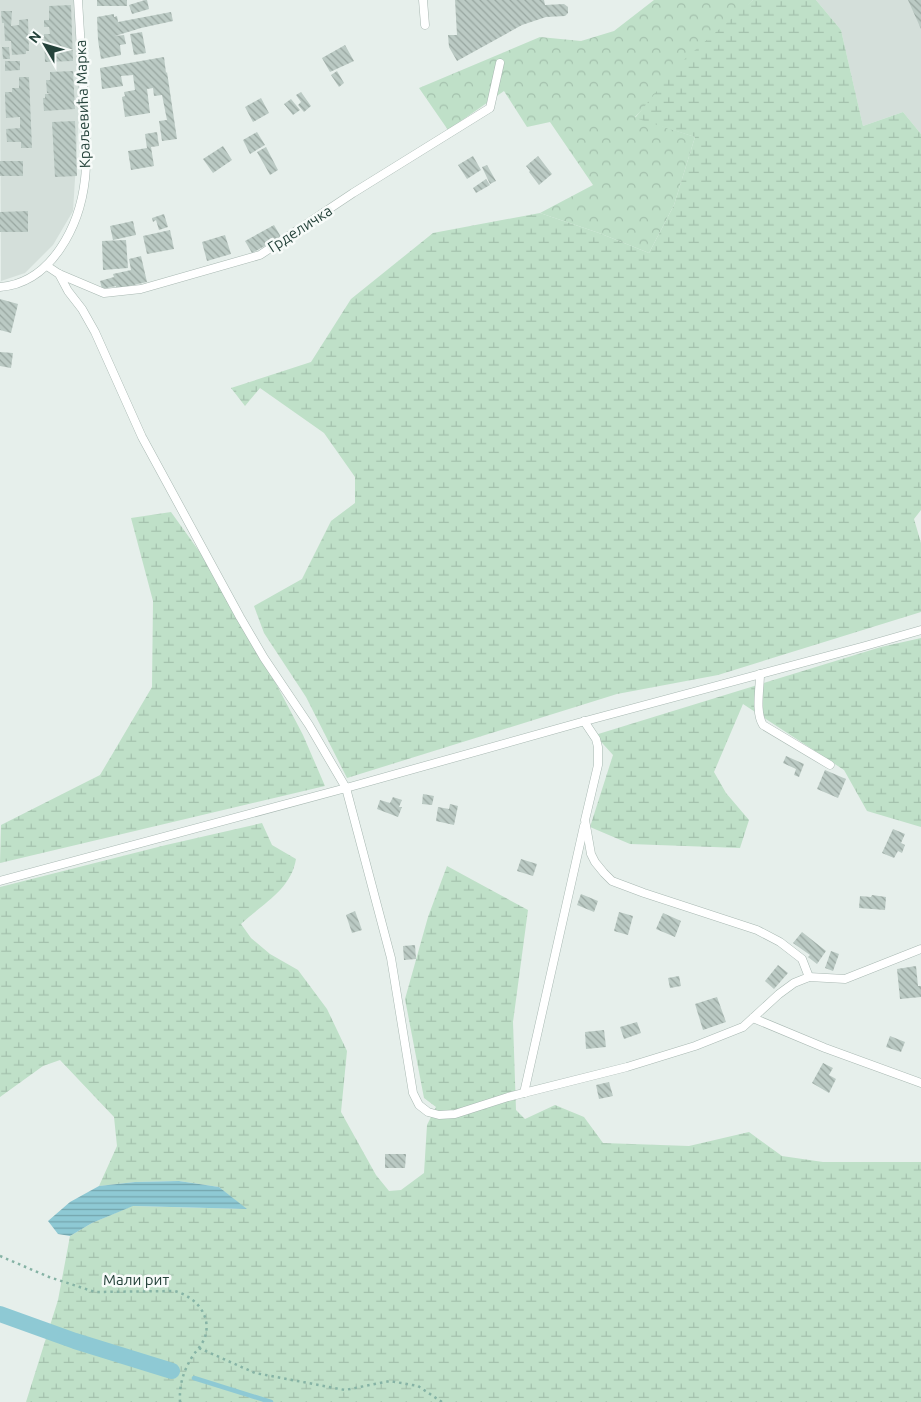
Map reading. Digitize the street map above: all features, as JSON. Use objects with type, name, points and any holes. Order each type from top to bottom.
[{"type":"lane","name":"Краљевића Марка","points":[[0,287],[30,278],[47,266],[61,246],[78,215],[85,179],[86,130],[78,0]]},
{"type":"lane","points":[[424,0],[425,25]]},
{"type":"lane","name":"Грделичка","points":[[47,266],[59,274],[104,293],[141,289],[260,255],[354,193],[490,108],[500,63]]},
{"type":"lane","points":[[59,274],[68,292],[82,309],[95,332],[142,437],[240,617],[268,664],[309,724],[346,788],[392,958],[413,1094],[419,1105],[428,1112],[439,1115],[455,1114],[524,1093],[627,1067],[695,1046],[743,1027],[794,983],[809,977],[845,979],[921,949]]},
{"type":"lane","points":[[0,881],[921,630]]},
{"type":"lane","points":[[760,674],[759,710],[760,720],[763,725],[830,765]]},
{"type":"lane","points":[[524,1093],[598,766],[596,739],[584,722]]},
{"type":"lane","points":[[585,820],[591,854],[595,862],[612,881],[757,930],[780,942],[802,959],[809,977]]},
{"type":"lane","points":[[753,1018],[825,1048],[921,1083]]},
{"type":"path","name":"Мали рит","points":[[0,1256],[49,1277],[95,1292],[174,1291],[183,1293],[193,1299],[206,1319],[204,1339],[188,1362],[182,1375],[179,1390],[180,1402]]},
{"type":"path","points":[[198,1348],[255,1373],[345,1390],[390,1381],[418,1386],[442,1402]]},
{"type":"shaded area","points":[[0,0],[77,0],[81,82],[73,211],[53,245],[25,273],[1,281]]},
{"type":"shaded area","points":[[816,0],[921,0],[921,134],[903,112],[863,126],[841,30]]},
{"type":"green space","points":[[654,0],[753,0],[635,117],[695,137],[674,205],[649,253],[599,233],[540,213],[593,185],[550,122],[527,127],[504,91],[448,130],[419,88],[540,37],[581,41],[614,31]]},
{"type":"green space","points":[[753,0],[816,0],[841,30],[863,126],[903,112],[921,134],[921,510],[914,519],[921,543],[921,612],[718,675],[617,694],[347,778],[306,697],[264,633],[254,606],[302,579],[331,521],[355,503],[355,477],[324,433],[260,388],[245,406],[231,388],[311,362],[351,299],[433,233],[540,213],[599,233],[649,253],[674,205],[695,137],[635,118],[679,64]]},
{"type":"green space","points":[[171,512],[227,590],[303,735],[325,786],[0,863],[1,825],[100,775],[152,687],[153,601],[131,518]]},
{"type":"green space","points":[[921,638],[921,827],[867,811],[844,770],[743,704],[714,772],[726,793],[749,820],[740,848],[630,844],[590,827],[613,755],[595,735],[881,647]]},
{"type":"green space","points":[[262,823],[272,845],[296,859],[293,870],[282,888],[241,924],[251,938],[270,954],[298,970],[327,1009],[347,1051],[341,1112],[376,1175],[389,1191],[401,1190],[424,1173],[427,1125],[436,1107],[424,1098],[405,999],[428,917],[447,866],[528,910],[513,1022],[516,1110],[525,1119],[555,1105],[584,1117],[603,1143],[689,1146],[749,1132],[782,1156],[823,1162],[921,1162],[921,1402],[26,1402],[58,1300],[70,1236],[92,1223],[132,1206],[246,1209],[219,1187],[179,1181],[135,1182],[99,1186],[117,1146],[114,1117],[60,1060],[43,1066],[0,1097],[0,887]]},
{"type":"water","points":[[179,1181],[219,1187],[247,1209],[133,1206],[92,1223],[70,1236],[58,1234],[48,1221],[70,1202],[99,1186],[135,1182]]},
{"type":"building","points":[[97,0],[127,0],[127,6],[97,6]]},
{"type":"building","points":[[147,0],[149,9],[132,14],[129,5]]},
{"type":"building","points":[[455,0],[544,0],[545,5],[564,4],[568,7],[568,13],[565,16],[546,17],[522,25],[457,61],[449,47],[448,35],[457,35]]},
{"type":"building","points":[[908,0],[921,0],[921,29]]},
{"type":"building","points":[[71,5],[73,61],[45,62],[44,34],[50,34],[49,27],[44,27],[44,20],[49,20],[49,6]]},
{"type":"building","points":[[1,11],[12,11],[11,26],[19,25],[19,20],[28,19],[29,51],[26,51],[26,54],[12,55],[11,41],[5,41]]},
{"type":"building","points":[[171,12],[173,21],[115,36],[124,35],[126,44],[120,45],[121,55],[101,59],[97,17],[114,14],[114,17],[117,16],[118,22]]},
{"type":"building","points":[[142,32],[146,53],[134,55],[130,34]]},
{"type":"building","points":[[345,45],[354,61],[330,72],[322,58]]},
{"type":"building","points":[[2,47],[9,47],[10,59],[3,59]]},
{"type":"building","points":[[164,57],[177,139],[162,141],[159,121],[167,120],[162,95],[154,96],[153,88],[147,89],[150,113],[125,117],[122,97],[125,96],[124,92],[135,90],[133,75],[121,76],[123,86],[102,89],[100,68]]},
{"type":"building","points":[[5,61],[20,61],[20,70],[5,71]]},
{"type":"building","points":[[73,71],[75,109],[44,111],[43,98],[45,98],[45,94],[51,94],[47,93],[46,80],[50,80],[50,72]]},
{"type":"building","points":[[337,71],[344,83],[339,87],[331,75]]},
{"type":"building","points":[[19,77],[29,77],[32,148],[21,148],[21,142],[7,142],[6,129],[20,128],[20,117],[6,118],[5,92],[12,92],[12,88],[19,88]]},
{"type":"building","points":[[301,92],[311,106],[304,112],[298,105],[301,102],[296,95]]},
{"type":"building","points":[[261,98],[269,113],[253,122],[245,107]]},
{"type":"building","points":[[291,99],[300,110],[293,115],[284,104]]},
{"type":"building","points":[[75,121],[77,176],[55,177],[52,122]]},
{"type":"building","points":[[157,132],[159,146],[151,147],[154,166],[131,170],[128,151],[147,148],[145,134]]},
{"type":"building","points":[[257,132],[265,145],[250,154],[243,140]]},
{"type":"building","points":[[223,146],[232,160],[213,173],[203,159]]},
{"type":"building","points":[[266,147],[278,170],[270,175],[257,152]]},
{"type":"building","points":[[473,156],[481,170],[467,179],[458,165]]},
{"type":"building","points":[[538,156],[552,174],[539,185],[526,166]]},
{"type":"building","points":[[0,161],[23,161],[23,176],[0,176]]},
{"type":"building","points":[[487,165],[496,181],[490,184],[482,167]]},
{"type":"building","points":[[486,179],[490,185],[476,193],[473,188]]},
{"type":"building","points":[[28,211],[28,232],[0,232],[0,212]]},
{"type":"building","points":[[164,214],[168,227],[159,230],[156,220],[153,222],[152,218]]},
{"type":"building","points":[[133,221],[136,235],[113,240],[110,226]]},
{"type":"building","points":[[274,225],[281,237],[252,253],[245,241]]},
{"type":"building","points":[[170,230],[174,249],[147,254],[143,236]]},
{"type":"building","points":[[225,235],[231,254],[207,261],[202,242]]},
{"type":"building","points":[[126,240],[128,268],[103,270],[102,241]]},
{"type":"building","points":[[141,256],[147,282],[116,289],[116,286],[102,289],[100,281],[114,277],[113,274],[131,270],[129,259]]},
{"type":"building","points":[[0,299],[18,304],[11,333],[0,330]]},
{"type":"building","points":[[0,352],[13,353],[11,368],[0,366]]},
{"type":"building","points":[[786,756],[804,764],[799,777],[794,775],[796,769],[783,763]]},
{"type":"building","points":[[825,770],[846,779],[838,798],[817,789]]},
{"type":"building","points":[[423,794],[434,796],[432,805],[422,804]]},
{"type":"building","points":[[393,797],[402,800],[399,807],[402,807],[398,817],[377,809],[380,800],[390,803]]},
{"type":"building","points":[[450,804],[458,806],[454,825],[436,821],[438,807],[449,809]]},
{"type":"building","points":[[893,829],[905,834],[901,843],[905,845],[902,853],[898,851],[894,858],[882,853]]},
{"type":"building","points":[[521,859],[537,864],[533,876],[517,871]]},
{"type":"building","points":[[581,894],[598,901],[594,912],[577,905]]},
{"type":"building","points":[[872,895],[886,897],[885,910],[859,908],[860,896],[871,897]]},
{"type":"building","points":[[355,911],[362,930],[352,933],[346,915]]},
{"type":"building","points":[[619,912],[633,916],[628,935],[614,931]]},
{"type":"building","points":[[663,913],[681,921],[675,937],[656,929]]},
{"type":"building","points":[[802,932],[826,951],[817,964],[808,957],[810,955],[793,943]]},
{"type":"building","points":[[415,945],[416,959],[404,960],[403,946]]},
{"type":"building","points":[[831,951],[839,954],[833,971],[825,968]]},
{"type":"building","points":[[778,965],[788,973],[774,989],[765,981]]},
{"type":"building","points":[[916,966],[918,986],[921,986],[921,997],[900,999],[897,969]]},
{"type":"building","points":[[679,976],[681,986],[670,988],[668,978]]},
{"type":"building","points":[[717,997],[726,1022],[703,1030],[695,1004]]},
{"type":"building","points":[[637,1022],[641,1033],[624,1039],[620,1027]]},
{"type":"building","points":[[604,1030],[606,1047],[586,1049],[585,1032]]},
{"type":"building","points":[[890,1036],[905,1042],[901,1052],[886,1047]]},
{"type":"building","points":[[823,1063],[833,1068],[829,1075],[836,1079],[829,1093],[812,1083]]},
{"type":"building","points":[[609,1082],[613,1096],[599,1099],[596,1085]]},
{"type":"building","points":[[385,1154],[406,1154],[405,1168],[385,1168]]},
{"type":"waterway","points":[[0,1314],[75,1341],[172,1371]]},
{"type":"waterway","points":[[194,1378],[271,1402]]}]
